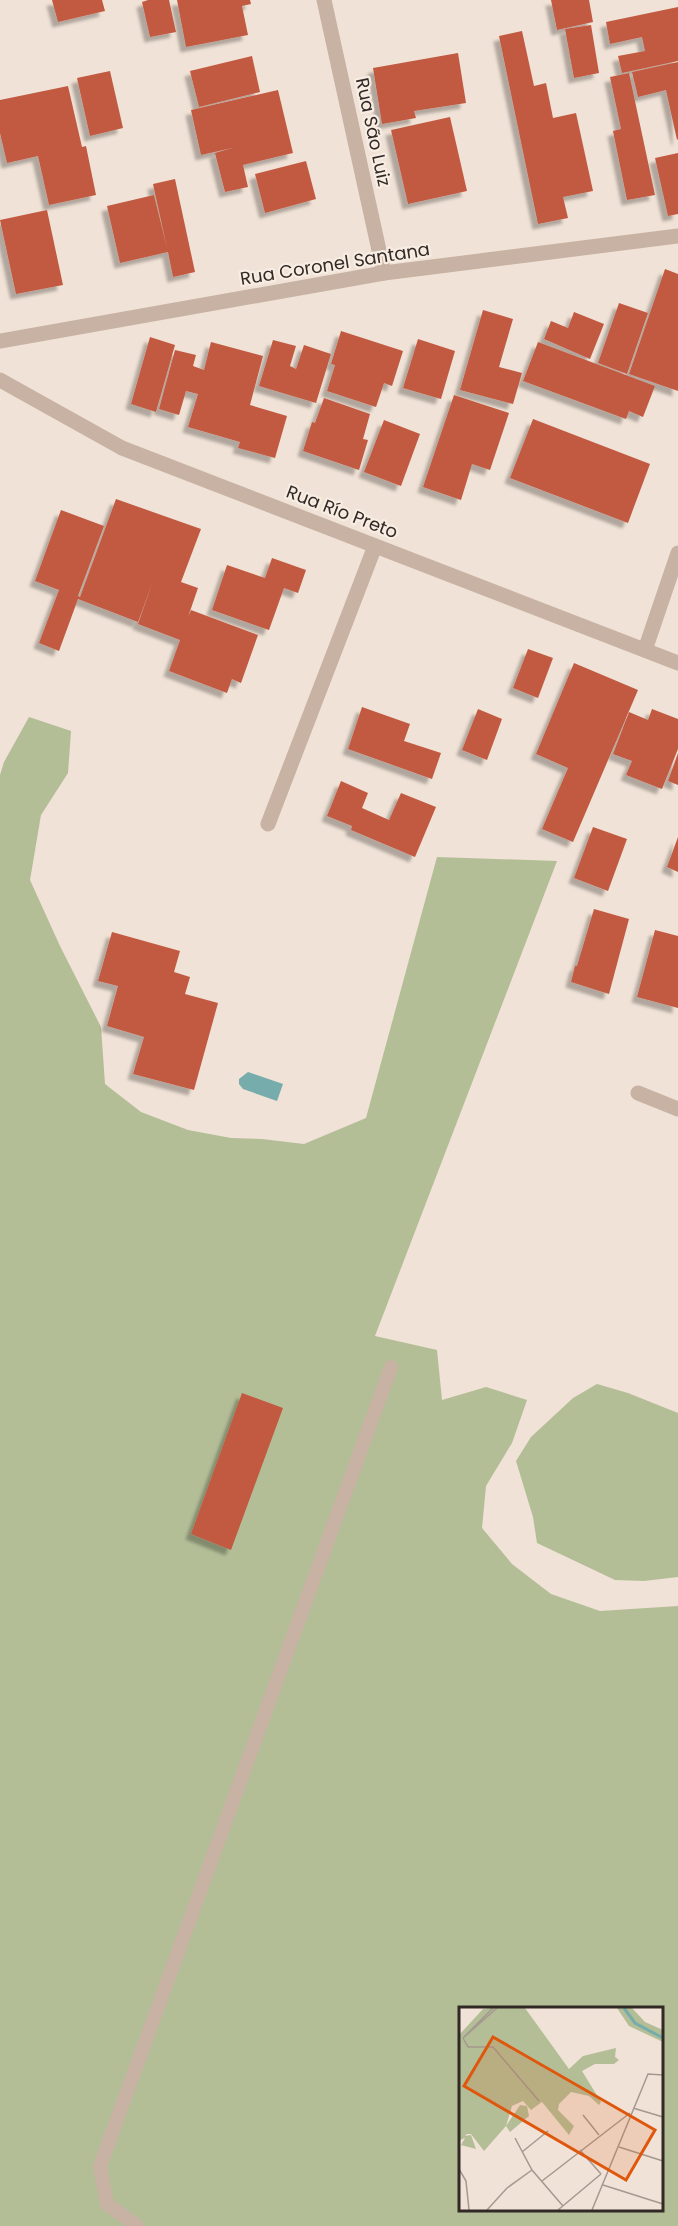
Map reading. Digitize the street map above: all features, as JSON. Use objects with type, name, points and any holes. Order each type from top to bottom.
[{"type":"street","name":"Rua São Luiz","points":[[324,0],[384,273]]},
{"type":"street","name":"Rua Coronel Santana","points":[[0,341],[384,273],[678,236]]},
{"type":"street","name":"Rua Río Preto","points":[[0,380],[122,448],[678,663]]},
{"type":"street","points":[[268,824],[375,546]]},
{"type":"street","points":[[645,650],[678,553]]},
{"type":"street","points":[[638,1093],[678,1109]]},
{"type":"lane","points":[[137,2226],[107,2204],[100,2166],[391,1367]]},
{"type":"green space","points":[[29,717],[71,731],[68,773],[41,815],[30,880],[101,1027],[105,1084],[141,1112],[188,1130],[231,1138],[304,1144],[366,1118],[437,857],[557,861],[375,1336],[437,1350],[442,1400],[486,1387],[527,1400],[512,1443],[486,1486],[482,1528],[512,1564],[551,1594],[600,1611],[678,1606],[678,2226],[0,2226],[0,775],[4,762]]},
{"type":"green space","points":[[597,1384],[628,1393],[678,1413],[678,1577],[644,1581],[615,1580],[537,1543],[533,1517],[516,1461],[531,1437],[573,1398]]},
{"type":"water","points":[[248,1072],[283,1084],[277,1101],[243,1089],[239,1084],[239,1079]]},
{"type":"building","points":[[52,0],[102,0],[105,11],[58,22]]},
{"type":"building","points":[[169,0],[176,32],[150,37],[142,2]]},
{"type":"building","points":[[177,0],[250,0],[251,4],[242,6],[248,35],[186,47]]},
{"type":"building","points":[[551,0],[589,0],[593,22],[557,30]]},
{"type":"building","points":[[678,7],[678,61],[622,73],[618,56],[645,51],[642,37],[610,44],[606,22]]},
{"type":"building","points":[[591,25],[599,73],[574,78],[565,29]]},
{"type":"building","points":[[522,31],[534,86],[546,83],[553,118],[576,113],[593,191],[563,197],[568,218],[538,224],[499,36]]},
{"type":"building","points":[[458,53],[466,103],[414,111],[416,118],[382,124],[373,68]]},
{"type":"building","points":[[252,56],[260,92],[199,107],[190,71]]},
{"type":"building","points":[[678,62],[677,140],[666,90],[638,97],[632,72]]},
{"type":"building","points":[[110,71],[123,128],[90,136],[77,78]]},
{"type":"building","points":[[629,73],[655,195],[627,200],[613,131],[621,129],[610,77]]},
{"type":"building","points":[[68,86],[82,147],[86,146],[96,195],[49,205],[38,156],[7,163],[0,133],[0,100]]},
{"type":"building","points":[[278,90],[293,153],[243,165],[248,187],[225,192],[215,153],[232,148],[201,155],[191,110]]},
{"type":"building","points":[[450,117],[467,191],[408,204],[391,130]]},
{"type":"building","points":[[678,153],[678,214],[668,216],[655,158]]},
{"type":"building","points":[[306,161],[316,199],[265,213],[255,174]]},
{"type":"building","points":[[175,179],[195,272],[173,277],[168,252],[120,263],[107,206],[154,195],[167,248],[153,184]]},
{"type":"building","points":[[47,210],[63,285],[16,294],[0,220]]},
{"type":"building","points":[[665,269],[678,274],[678,391],[629,374]]},
{"type":"building","points":[[619,303],[648,313],[627,374],[598,363]]},
{"type":"building","points":[[483,310],[513,319],[499,367],[522,373],[513,404],[460,390]]},
{"type":"building","points":[[574,312],[604,324],[590,359],[544,339],[551,321],[568,328]]},
{"type":"building","points":[[341,331],[403,351],[392,386],[384,383],[376,407],[327,391],[335,365],[331,364]]},
{"type":"building","points":[[150,337],[175,345],[156,412],[131,404]]},
{"type":"building","points":[[418,339],[455,351],[441,399],[403,388]]},
{"type":"building","points":[[273,340],[296,346],[290,366],[296,369],[304,345],[331,354],[316,403],[259,386]]},
{"type":"building","points":[[211,342],[263,356],[250,405],[287,416],[275,458],[238,448],[240,442],[188,427],[198,394],[186,391],[179,415],[159,409],[175,350],[196,355],[193,366],[204,370]]},
{"type":"building","points":[[538,342],[655,386],[643,417],[629,411],[626,419],[523,381]]},
{"type":"building","points":[[454,395],[509,413],[490,470],[472,464],[461,500],[423,487]]},
{"type":"building","points":[[324,398],[370,414],[363,439],[368,440],[359,470],[303,451],[312,422],[315,423]]},
{"type":"building","points":[[533,419],[650,464],[628,523],[510,478]]},
{"type":"building","points":[[384,420],[420,434],[401,486],[364,472]]},
{"type":"building","points":[[116,499],[201,529],[181,582],[198,588],[188,617],[191,610],[258,635],[241,683],[232,679],[227,693],[169,671],[180,640],[138,624],[153,581],[138,622],[78,599],[59,651],[39,643],[59,590],[35,581],[61,510],[104,526],[78,596],[80,597]]},
{"type":"building","points":[[272,558],[306,570],[298,593],[284,588],[269,630],[212,610],[227,565],[265,578]]},
{"type":"building","points":[[528,649],[553,658],[538,698],[513,688]]},
{"type":"building","points":[[574,663],[638,690],[573,842],[542,829],[568,768],[536,754]]},
{"type":"building","points":[[362,707],[410,724],[404,741],[441,753],[432,779],[348,749]]},
{"type":"building","points":[[478,709],[502,719],[487,760],[462,750]]},
{"type":"building","points":[[652,709],[678,719],[678,749],[662,789],[626,775],[632,761],[613,754],[629,712],[648,720]]},
{"type":"building","points":[[678,753],[678,785],[668,781]]},
{"type":"building","points":[[341,781],[368,793],[362,808],[389,820],[401,793],[436,807],[415,857],[351,830],[352,826],[327,816]]},
{"type":"building","points":[[593,827],[627,839],[608,891],[574,878]]},
{"type":"building","points":[[678,837],[678,872],[667,867]]},
{"type":"building","points":[[594,909],[629,919],[609,994],[571,982]]},
{"type":"building","points":[[655,930],[678,936],[678,1008],[637,997]]},
{"type":"building","points":[[112,932],[180,951],[174,972],[190,977],[185,994],[218,1003],[194,1090],[133,1074],[144,1037],[107,1026],[118,986],[98,981]]},
{"type":"building","points":[[242,1393],[283,1408],[231,1550],[191,1534]]}]
